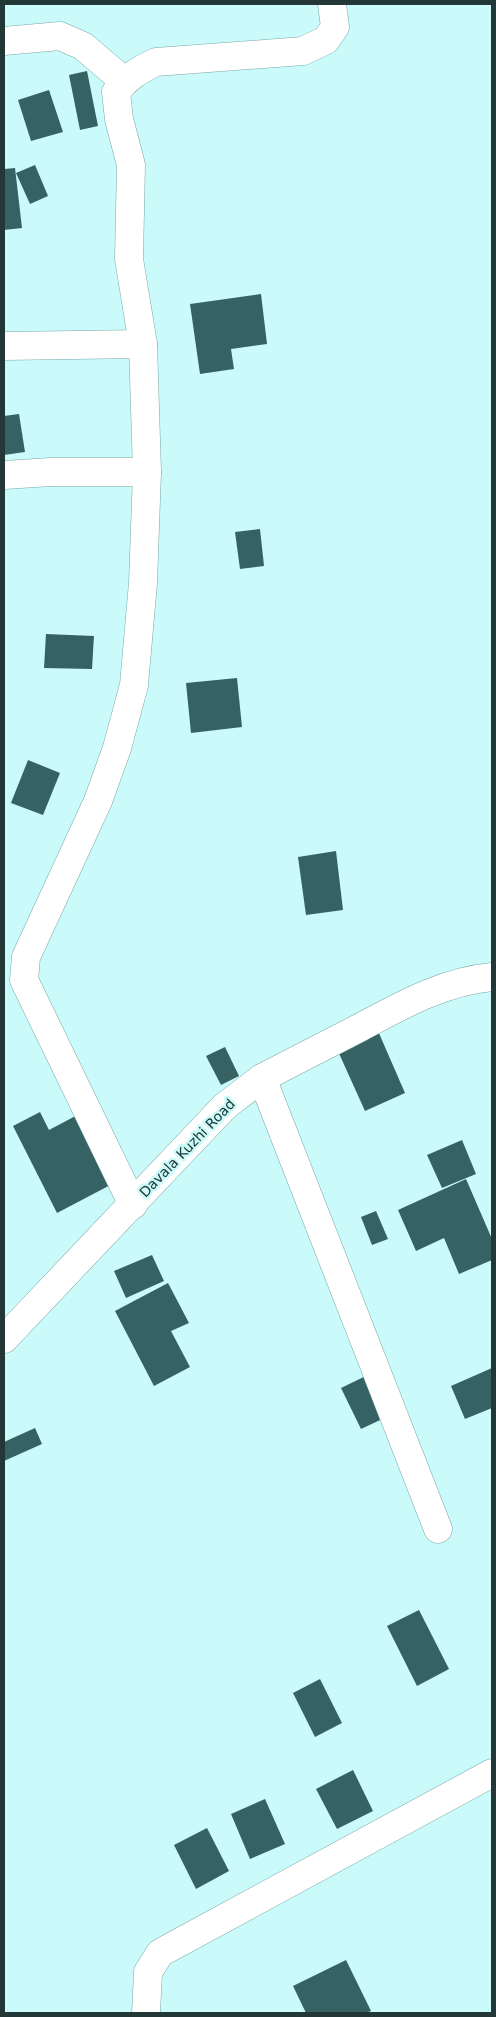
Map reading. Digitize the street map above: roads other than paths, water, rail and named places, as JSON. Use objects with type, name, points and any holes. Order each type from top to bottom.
[{"type":"street","points":[[132,1204],[15,962],[98,801],[118,748],[134,685],[143,583],[147,472],[142,344],[129,258],[132,165],[119,119],[116,92],[124,81],[137,71],[156,62],[303,51],[326,40],[336,26],[332,4]]},
{"type":"street","points":[[4,41],[60,36],[83,46],[124,81]]},
{"type":"street","points":[[4,346],[142,344]]},
{"type":"street","points":[[4,475],[51,472],[147,472]]},
{"type":"street","name":"Davala Kuzhi Road","points":[[4,1339],[225,1106],[262,1078],[397,1008],[434,991],[480,978],[492,977]]},
{"type":"street","points":[[262,1078],[438,1529]]},
{"type":"street","points":[[146,2013],[148,1972],[160,1953],[492,1772]]}]
